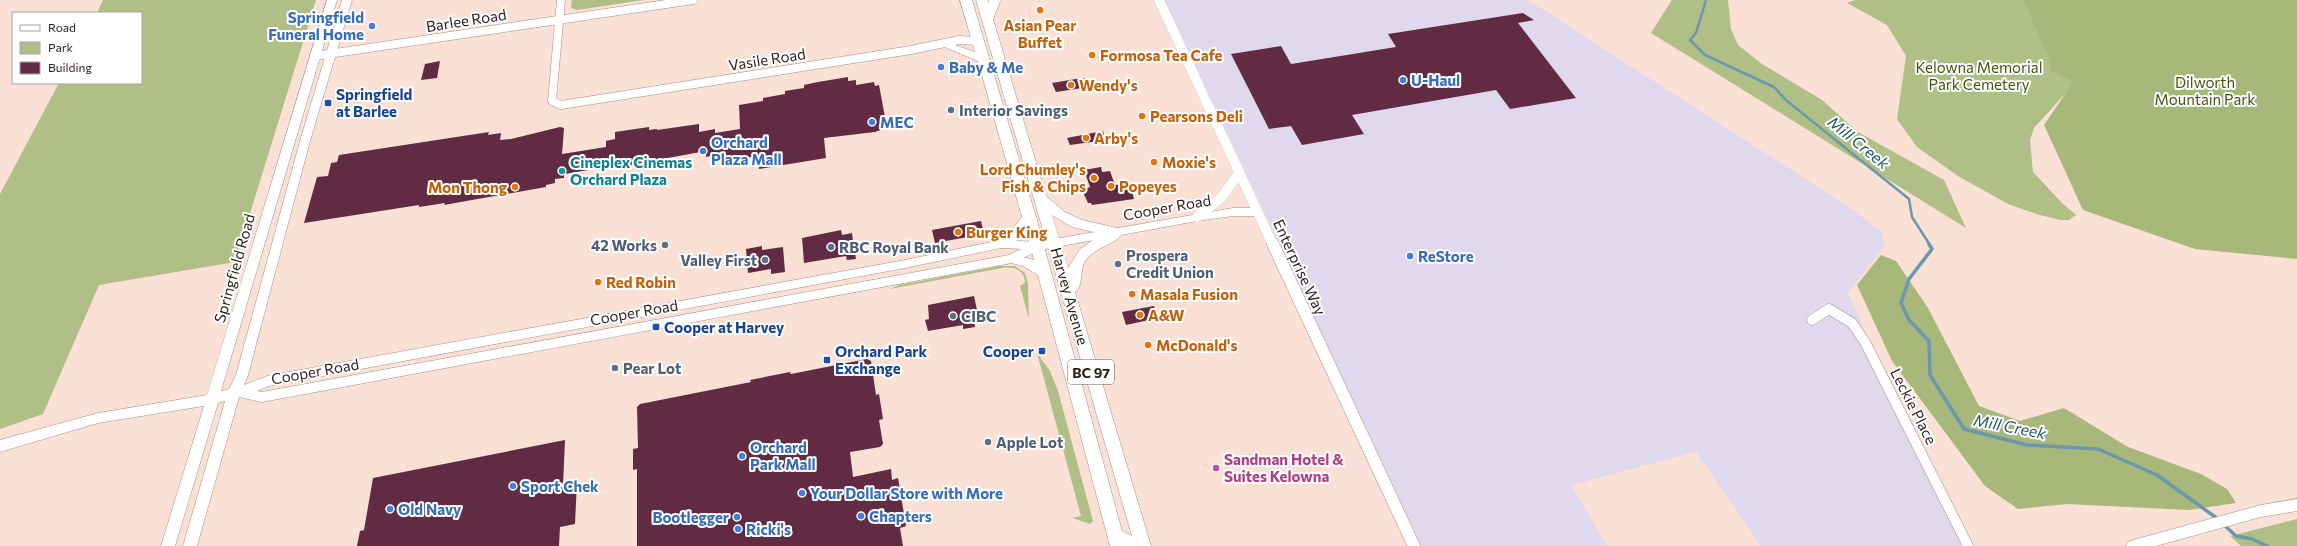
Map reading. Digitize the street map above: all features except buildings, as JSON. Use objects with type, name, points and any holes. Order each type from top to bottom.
[{"type":"highway","name":"Harvey Avenue","points":[[966,0],[1037,246],[1117,540]]},
{"type":"highway","name":"Harvey Avenue","points":[[982,0],[1144,546]]},
{"type":"highway","points":[[988,19],[995,0]]},
{"type":"highway","points":[[978,41],[988,46],[999,60]]},
{"type":"highway","points":[[943,44],[983,59]]},
{"type":"highway","points":[[1041,197],[1055,212],[1073,223],[1117,232]]},
{"type":"highway","points":[[1001,244],[1015,235],[1028,217]]},
{"type":"highway","points":[[1072,302],[1072,270],[1083,254],[1117,232]]},
{"type":"highway","points":[[1012,259],[1027,262],[1043,272]]},
{"type":"highway","points":[[1117,540],[1135,546]]},
{"type":"main road","name":"Springfield Road","points":[[168,546],[214,398],[332,0]]},
{"type":"main road","points":[[190,546],[234,393],[242,374],[305,141],[347,0]]},
{"type":"main road","name":"Cooper Road","points":[[0,446],[48,430],[110,415],[214,398],[275,380],[905,264],[1001,244],[1037,246],[1197,217],[1233,212],[1256,212]]},
{"type":"main road","name":"Cooper Road","points":[[234,393],[262,397],[1012,259],[1037,246]]},
{"type":"main road","points":[[2133,546],[2219,522],[2276,508],[2297,505]]},
{"type":"street","points":[[559,19],[561,0]]},
{"type":"street","name":"Barlee Road","points":[[315,56],[693,0]]},
{"type":"street","name":"Enterprise Way","points":[[1159,0],[1256,212],[1414,546]]},
{"type":"street","name":"Vasile Road","points":[[559,19],[552,101],[561,105],[943,44],[959,40],[978,41]]},
{"type":"street","points":[[1197,217],[1212,208],[1221,199],[1239,173]]},
{"type":"street","name":"Leckie Place","points":[[1812,320],[1829,309],[1852,323],[1865,342],[1968,546]]},
{"type":"shaded area","points":[[1164,0],[1528,0],[1852,209],[1881,232],[1885,245],[1848,293],[1961,546],[1761,546],[1696,452],[1571,485],[1607,546],[1422,546]]},
{"type":"green space","points":[[103,0],[316,0],[235,262],[99,285],[43,414],[0,429],[0,194],[58,84],[142,84],[142,12],[97,12]]},
{"type":"green space","points":[[572,0],[644,0],[577,10],[571,8]]},
{"type":"green space","points":[[1672,0],[1728,0],[1731,29],[1738,45],[1762,64],[1822,100],[1858,132],[1944,180],[1966,228],[1651,33]]},
{"type":"green space","name":"Kelowna Memorial Park Cemetery","points":[[1855,0],[2297,0],[2078,83],[2064,95],[2034,128],[2030,140],[2033,172],[2062,203],[2076,215],[2069,220],[2060,220],[2036,214],[2008,204],[1958,176],[1917,147],[1897,119],[1906,56],[1887,25],[1847,3]]},
{"type":"green space","name":"Dilworth Mountain Park","points":[[2024,0],[2297,0],[2297,259],[2195,249],[2083,210],[2044,125],[2074,81],[2051,71],[2048,56]]},
{"type":"green space","points":[[1881,255],[1896,261],[1928,308],[1979,406],[2020,421],[2064,408],[2128,447],[2201,474],[2227,489],[2236,503],[2189,510],[2067,504],[2018,509],[1985,486],[1892,361],[1857,285]]},
{"type":"green space","points":[[1000,266],[1015,266],[1025,273],[1028,284],[1029,319],[1020,286],[1025,283],[1025,279],[1021,272],[1015,268],[1002,268],[890,289],[899,285]]},
{"type":"green space","points":[[1037,353],[1050,371],[1058,391],[1093,521],[1090,524],[1072,518],[1081,516]]},
{"type":"green space","points":[[2297,519],[2297,546],[2241,546],[2230,536]]},
{"type":"waterway","name":"Mill Creek","points":[[1706,0],[1696,33],[1690,40],[1705,55],[1774,87],[1787,101],[1909,199],[1912,217],[1930,245]]},
{"type":"waterway","name":"Mill Creek","points":[[1929,244],[1932,249],[1909,279],[1901,303],[1909,320],[1929,341],[1930,375],[1964,429],[2027,445],[2098,449],[2157,475],[2218,519]]},
{"type":"waterway","name":"Mill Creek","points":[[2223,524],[2236,536],[2252,539],[2267,546]]},
{"type":"place","name":"Asian Pear Buffet","points":[[1040,10]]},
{"type":"place","name":"Springfield Funeral Home","points":[[372,26]]},
{"type":"place","name":"Formosa Tea Cafe","points":[[1092,55]]},
{"type":"place","name":"Baby & Me","points":[[941,67]]},
{"type":"place","name":"U-Haul","points":[[1403,80]]},
{"type":"place","name":"Wendy's","points":[[1071,85]]},
{"type":"place","name":"Springfield at Barlee","points":[[328,103]]},
{"type":"place","name":"Interior Savings","points":[[951,110]]},
{"type":"place","name":"Pearsons Deli","points":[[1142,116]]},
{"type":"place","name":"MEC","points":[[872,122]]},
{"type":"place","name":"Arby's","points":[[1086,138]]},
{"type":"place","name":"Orchard Plaza Mall","points":[[703,151]]},
{"type":"place","name":"Moxie's","points":[[1154,162]]},
{"type":"place","name":"Cineplex Cinemas Orchard Plaza","points":[[562,171]]},
{"type":"place","name":"Lord Chumley's Fish & Chips","points":[[1094,178]]},
{"type":"place","name":"Popeyes","points":[[1111,186]]},
{"type":"place","name":"Mon Thong","points":[[515,187]]},
{"type":"place","name":"Burger King","points":[[958,232]]},
{"type":"place","name":"42 Works","points":[[665,245]]},
{"type":"place","name":"RBC Royal Bank","points":[[831,247]]},
{"type":"place","name":"ReStore","points":[[1410,256]]},
{"type":"place","name":"Valley First","points":[[765,260]]},
{"type":"place","name":"Prospera Credit Union","points":[[1118,264]]},
{"type":"place","name":"Red Robin","points":[[598,282]]},
{"type":"place","name":"Masala Fusion","points":[[1132,294]]},
{"type":"place","name":"A&W","points":[[1140,315]]},
{"type":"place","name":"CIBC","points":[[953,316]]},
{"type":"place","name":"Cooper at Harvey","points":[[656,327]]},
{"type":"place","name":"McDonald's","points":[[1148,345]]},
{"type":"place","name":"Cooper","points":[[1042,351]]},
{"type":"place","name":"Orchard Park Exchange","points":[[827,360]]},
{"type":"place","name":"Pear Lot","points":[[615,368]]},
{"type":"place","name":"Apple Lot","points":[[988,442]]},
{"type":"place","name":"Orchard Park Mall","points":[[742,456]]},
{"type":"place","name":"Sandman Hotel & Suites Kelowna","points":[[1216,468]]},
{"type":"place","name":"Sport Chek","points":[[513,486]]},
{"type":"place","name":"Your Dollar Store with More","points":[[802,493]]},
{"type":"place","name":"Old Navy","points":[[390,509]]},
{"type":"place","name":"Chapters","points":[[861,516]]},
{"type":"place","name":"Bootlegger","points":[[737,517]]},
{"type":"place","name":"Ricki's","points":[[738,529]]}]
